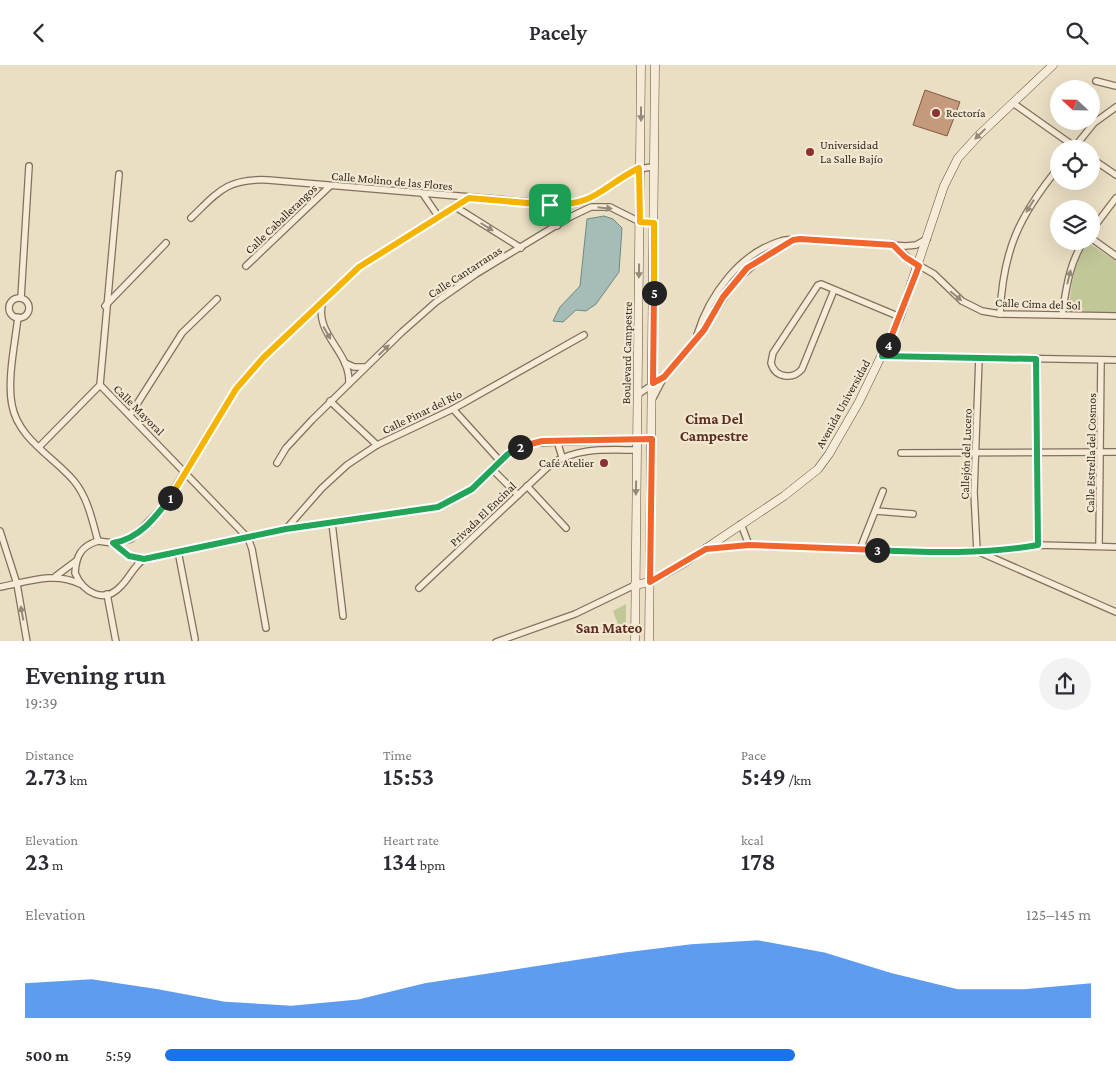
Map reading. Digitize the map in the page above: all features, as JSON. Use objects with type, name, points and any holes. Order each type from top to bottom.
[{"type":"street","name":"Boulevard Campestre","points":[[635,641],[634,585],[641,65]]},
{"type":"street","name":"Boulevard Campestre","points":[[649,641],[655,65]]},
{"type":"street","name":"Avenida Universidad","points":[[496,641],[575,614],[634,585],[650,582],[706,549],[802,483],[818,469],[829,454],[859,402],[900,317],[919,266],[944,186],[958,158],[979,135],[1053,65]]},
{"type":"street","points":[[1100,82],[1116,86]]},
{"type":"street","points":[[1013,103],[1064,140]]},
{"type":"street","points":[[1081,140],[1094,123],[1116,107]]},
{"type":"street","points":[[1100,164],[1116,175]]},
{"type":"street","points":[[21,298],[29,166]]},
{"type":"street","name":"Calle Molino de las Flores","points":[[191,218],[217,193],[229,185],[241,181],[330,186],[550,205],[576,205],[587,201],[639,168],[654,167]]},
{"type":"street","name":"Calle Mayoral","points":[[119,174],[105,306],[100,385],[248,538]]},
{"type":"street","points":[[1000,314],[1002,285],[1012,243],[1031,204],[1050,179]]},
{"type":"street","name":"Calle Caballerangos","points":[[246,266],[330,186]]},
{"type":"street","points":[[423,194],[438,216]]},
{"type":"street","points":[[1100,219],[1116,197]]},
{"type":"street","points":[[54,577],[76,561],[84,548],[98,541],[113,543],[130,539],[151,521],[163,507],[236,389],[263,358],[359,267],[469,198]]},
{"type":"street","points":[[550,205],[557,226]]},
{"type":"street","name":"Calle Cantarranas","points":[[277,463],[286,448],[330,401],[402,332],[451,290],[585,210],[602,206],[620,210],[640,222],[654,223]]},
{"type":"street","points":[[454,207],[521,248]]},
{"type":"street","points":[[653,397],[664,377],[697,335],[716,294],[741,264],[772,244],[793,240],[916,245],[927,239]]},
{"type":"street","points":[[105,306],[166,243]]},
{"type":"street","points":[[1100,244],[1116,256]]},
{"type":"street","name":"Calle Cima del Sol","points":[[893,245],[905,257],[934,274],[962,301],[982,311],[1000,314],[1116,316]]},
{"type":"street","points":[[1062,315],[1069,273],[1080,250]]},
{"type":"street","points":[[834,290],[802,369],[794,376],[786,377],[775,372],[771,363],[773,353],[817,285],[821,284],[900,317]]},
{"type":"street","points":[[21,298],[28,303],[29,309],[26,315],[18,317],[10,312],[10,306],[12,301],[21,298]]},
{"type":"street","points":[[130,415],[182,333],[218,299]]},
{"type":"street","points":[[324,300],[320,312],[320,321],[345,363],[349,373],[349,383]]},
{"type":"street","points":[[18,317],[12,405],[19,424],[79,488],[90,509],[98,541]]},
{"type":"street","name":"Calle Pinar del Río","points":[[286,529],[322,488],[347,465],[377,445],[453,409],[584,335]]},
{"type":"street","points":[[882,356],[1116,360]]},
{"type":"street","name":"Callejón del Lucero","points":[[977,551],[974,492],[977,452],[979,358]]},
{"type":"street","points":[[1036,359],[1038,545]]},
{"type":"street","name":"Calle Estrella del Cosmos","points":[[1099,546],[1102,452],[1101,359]]},
{"type":"street","points":[[345,363],[359,368],[366,367]]},
{"type":"street","points":[[637,395],[664,377]]},
{"type":"street","points":[[39,447],[100,385]]},
{"type":"street","points":[[330,401],[377,445]]},
{"type":"street","points":[[453,409],[500,461]]},
{"type":"street","points":[[113,543],[129,556],[144,559],[286,529],[438,507],[472,489],[500,461],[522,446],[557,441],[652,439]]},
{"type":"street","points":[[557,441],[562,457]]},
{"type":"street","name":"Privada El Encinal","points":[[419,588],[540,472],[562,457],[584,450],[637,450]]},
{"type":"street","points":[[901,453],[1116,452]]},
{"type":"street","points":[[492,469],[518,495]]},
{"type":"street","points":[[527,486],[566,528]]},
{"type":"street","points":[[860,549],[883,491]]},
{"type":"street","points":[[876,511],[913,515]]},
{"type":"street","points":[[332,523],[343,616]]},
{"type":"street","points":[[740,524],[749,545]]},
{"type":"street","points":[[0,531],[17,584],[27,641]]},
{"type":"street","points":[[248,538],[252,549],[266,628]]},
{"type":"street","points":[[706,549],[749,545],[925,552],[1009,550],[1038,545],[1116,547]]},
{"type":"street","points":[[178,551],[195,639]]},
{"type":"street","points":[[977,551],[1116,612]]},
{"type":"street","points":[[0,587],[54,577],[68,578],[92,593],[107,595],[121,586],[134,567],[144,559]]},
{"type":"street","points":[[76,561],[75,573],[80,584]]},
{"type":"street","points":[[107,595],[116,641]]},
{"type":"green space","points":[[1083,250],[1099,250],[1116,261],[1116,313],[1069,313],[1070,294]]},
{"type":"green space","points":[[626,604],[626,634],[622,635],[613,611]]},
{"type":"water","points":[[604,216],[613,219],[622,228],[619,272],[596,304],[586,311],[576,310],[563,322],[553,321],[560,307],[580,286],[587,219]]},
{"type":"building","name":"Rectoría","points":[[925,90],[960,102],[947,136],[913,125]]},
{"type":"place","name":"Rectoría","points":[[936,113]]},
{"type":"place","name":"Universidad La Salle Bajío","points":[[810,152]]},
{"type":"place","name":"Café Atelier","points":[[604,463]]},
{"type":"district","name":"Cima Del Campestre","points":[[714,428]]},
{"type":"district","name":"San Mateo","points":[[609,628]]},
{"type":"route","points":[[639,168],[640,222],[654,223],[653,383],[664,377],[697,335],[704,330],[734,282],[747,268],[763,257],[793,240],[800,239],[893,245],[905,257],[919,266],[900,317],[882,356],[1036,359],[1038,545],[1009,550],[925,552],[733,546],[706,549],[650,582],[652,439],[542,441],[522,446],[508,454],[472,489],[453,501],[438,507],[286,529],[144,559],[129,556],[113,543],[130,539],[151,521],[174,491],[236,389],[263,358],[359,267],[469,198],[550,205],[576,205],[587,201],[639,168]]}]
